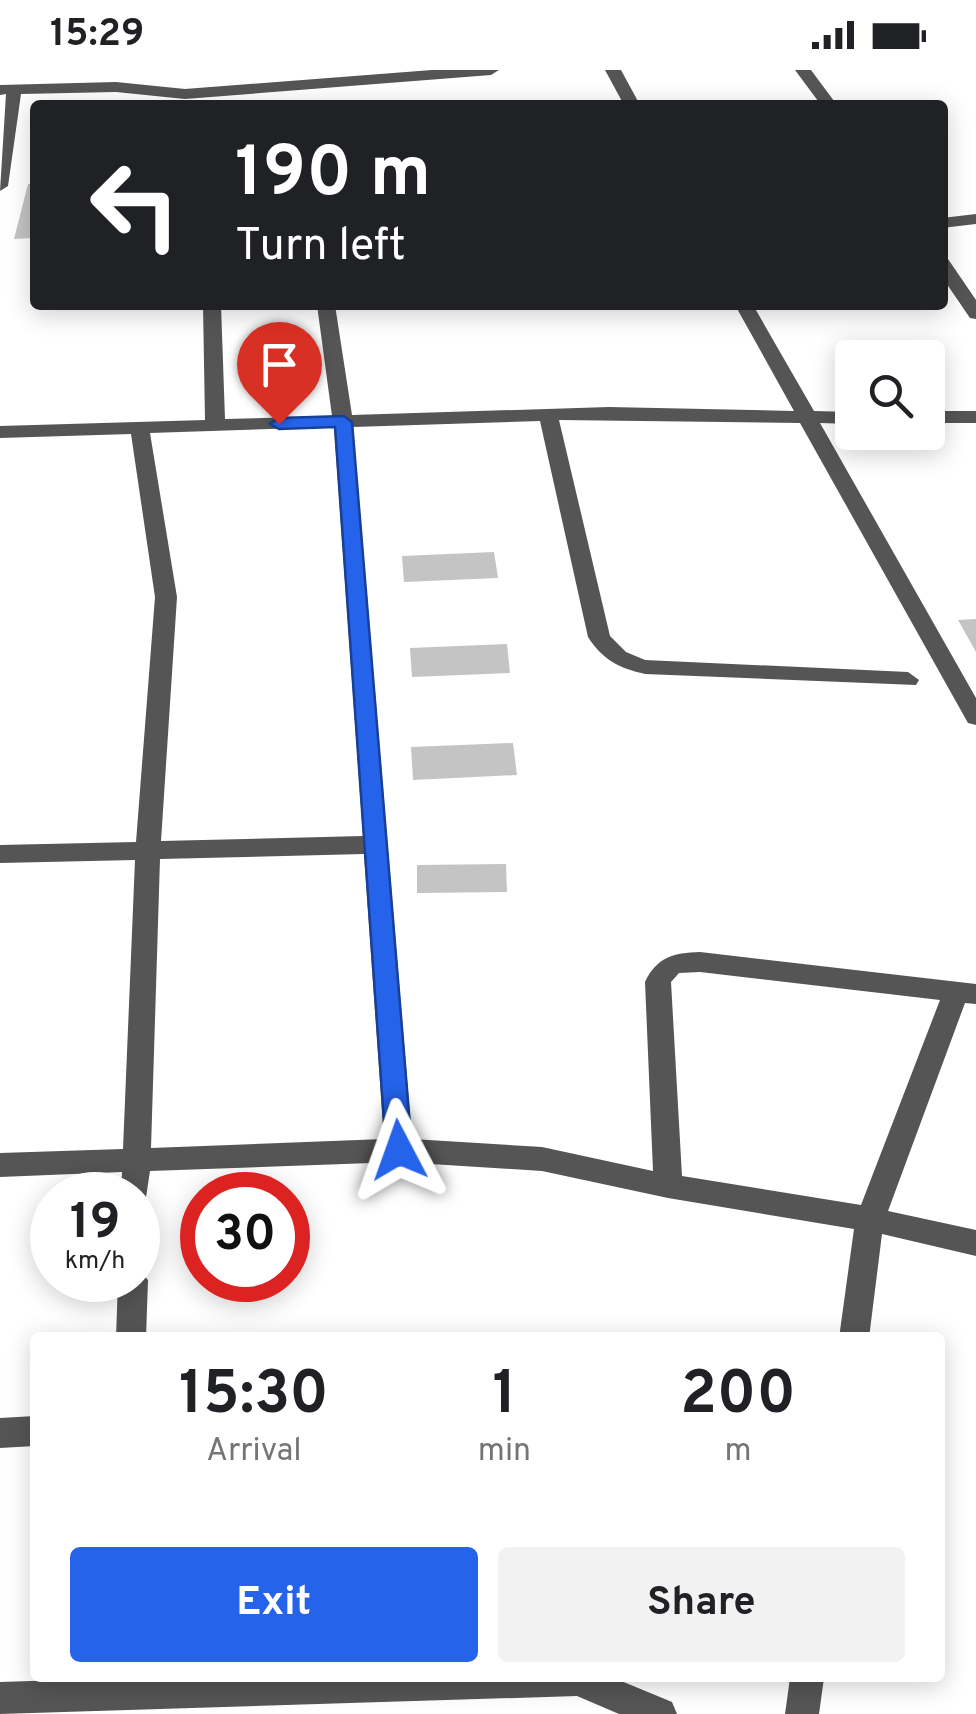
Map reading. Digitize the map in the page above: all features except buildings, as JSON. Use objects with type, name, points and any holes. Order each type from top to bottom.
[{"type":"street","points":[[156,70],[158,89]]},
{"type":"street","points":[[280,70],[290,100]]},
{"type":"street","points":[[0,186],[8,148],[7,89],[52,78],[158,89],[187,99],[405,74],[491,70]]},
{"type":"street","points":[[613,70],[629,100]]},
{"type":"street","points":[[803,70],[825,100]]},
{"type":"street","points":[[948,222],[976,219]]},
{"type":"street","points":[[948,272],[976,314]]},
{"type":"street","points":[[212,310],[215,425]]},
{"type":"street","points":[[327,310],[344,422],[399,1150]]},
{"type":"street","points":[[747,310],[916,618],[976,717]]},
{"type":"street","points":[[548,415],[599,638],[610,654],[645,667],[908,680]]},
{"type":"street","points":[[0,432],[548,415],[835,418]]},
{"type":"street","points":[[945,417],[976,417]]},
{"type":"street","points":[[136,1172],[148,850],[166,598],[140,430]]},
{"type":"street","points":[[0,854],[376,845]]},
{"type":"street","points":[[668,1186],[657,1012],[658,982],[662,970],[672,963],[700,962],[966,992],[870,1219],[855,1332]]},
{"type":"street","points":[[0,1165],[399,1150],[542,1159],[976,1242]]},
{"type":"street","points":[[131,1332],[132,1302]]},
{"type":"street","points":[[0,1432],[30,1431]]},
{"type":"street","points":[[0,1699],[469,1682]]},
{"type":"street","points":[[586,1682],[660,1714]]},
{"type":"street","points":[[802,1714],[806,1682]]},
{"type":"route","points":[[279,424],[344,422],[399,1150]]}]
